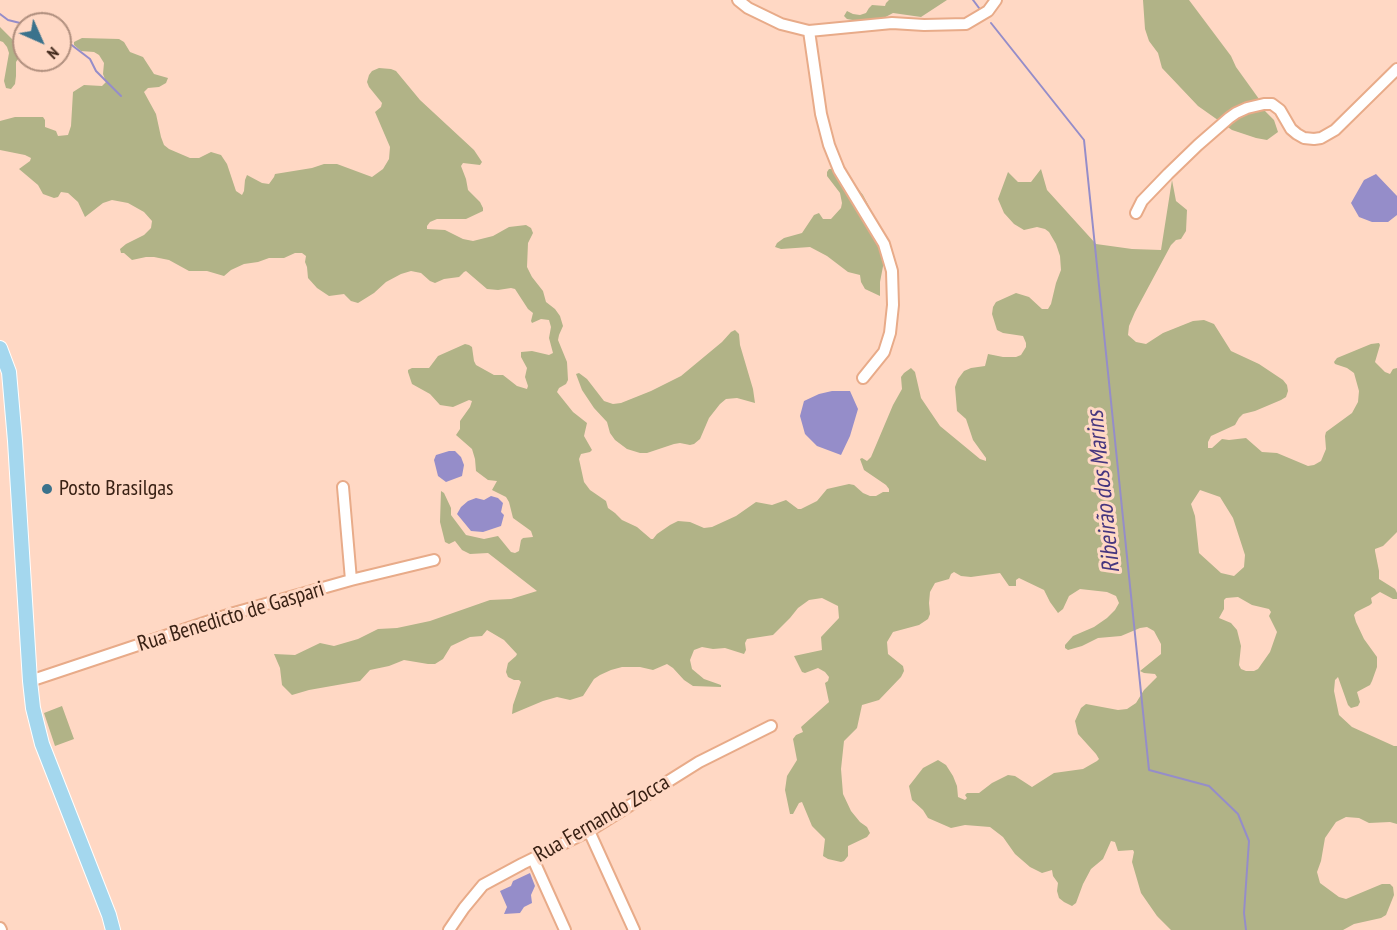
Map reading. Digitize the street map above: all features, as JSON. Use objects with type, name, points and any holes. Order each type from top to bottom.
[{"type":"main road","points":[[0,348],[9,372],[33,708],[42,744],[109,915],[112,930]]},
{"type":"street","points":[[738,0],[748,8],[781,24],[809,31],[892,23],[966,24],[988,11],[996,0]]},
{"type":"street","points":[[809,31],[821,114],[829,145],[839,170],[884,244],[892,271],[893,305],[890,333],[884,352],[863,378]]},
{"type":"street","points":[[1136,213],[1142,201],[1168,174],[1205,138],[1236,113],[1247,108],[1272,104],[1280,110],[1291,129],[1304,138],[1314,140],[1335,130],[1397,69]]},
{"type":"street","points":[[343,487],[351,580]]},
{"type":"street","name":"Rua Benedicto de Gaspari","points":[[30,681],[234,613],[351,580],[434,560]]},
{"type":"street","name":"Rua Fernando Zocca","points":[[449,930],[483,885],[589,831],[699,762],[771,726]]},
{"type":"street","points":[[589,831],[634,930]]},
{"type":"street","points":[[533,859],[565,930]]},
{"type":"green space","points":[[889,0],[947,0],[921,17],[893,13],[880,20],[858,21],[847,19],[844,16],[847,11],[860,15],[866,13],[872,5],[885,6]]},
{"type":"green space","points":[[1143,0],[1189,0],[1231,56],[1265,111],[1274,120],[1278,132],[1267,140],[1256,138],[1232,130],[1198,106],[1162,68],[1158,53],[1149,41],[1145,29]]},
{"type":"green space","points":[[0,27],[12,39],[12,72],[16,72],[16,76],[15,84],[11,89],[6,88],[4,81],[9,53],[7,47],[0,41]]},
{"type":"green space","points":[[82,38],[119,39],[124,42],[130,52],[143,57],[154,74],[168,78],[166,83],[159,87],[148,88],[144,92],[156,114],[164,145],[190,158],[199,158],[211,152],[221,155],[227,164],[236,191],[242,195],[247,175],[269,184],[275,174],[324,164],[337,164],[372,177],[383,169],[389,159],[390,147],[375,112],[382,103],[367,82],[372,71],[379,68],[396,71],[420,100],[474,150],[482,162],[480,165],[463,163],[461,166],[468,190],[480,202],[483,211],[466,219],[437,219],[430,222],[427,229],[445,230],[473,241],[493,236],[509,227],[526,225],[531,228],[533,233],[528,243],[527,267],[543,291],[546,302],[560,316],[563,326],[558,340],[567,362],[568,380],[557,392],[573,412],[587,423],[584,436],[592,450],[581,454],[579,459],[584,482],[590,490],[606,501],[608,508],[622,520],[637,527],[651,539],[678,521],[690,522],[704,528],[712,527],[736,516],[756,502],[772,505],[786,500],[801,509],[817,501],[827,489],[849,484],[870,496],[889,492],[886,485],[864,470],[860,459],[867,461],[871,457],[902,389],[901,377],[911,368],[915,372],[921,398],[940,426],[980,459],[986,461],[973,440],[966,419],[957,411],[955,387],[958,379],[964,371],[985,366],[988,354],[1003,357],[1021,355],[1026,347],[1023,336],[997,330],[992,314],[993,307],[996,302],[1016,293],[1029,297],[1042,309],[1048,309],[1061,270],[1060,256],[1049,232],[1037,227],[1024,230],[1014,224],[1004,213],[998,199],[1008,172],[1018,182],[1031,182],[1041,169],[1047,190],[1096,244],[1132,249],[1161,250],[1172,180],[1176,201],[1187,210],[1186,231],[1181,239],[1171,245],[1135,312],[1128,335],[1136,342],[1146,344],[1163,333],[1193,321],[1204,320],[1214,324],[1231,351],[1259,364],[1283,380],[1288,391],[1286,397],[1281,400],[1243,414],[1235,425],[1211,436],[1208,448],[1212,448],[1222,439],[1246,438],[1262,452],[1277,453],[1308,466],[1314,465],[1321,461],[1326,449],[1326,432],[1352,413],[1358,402],[1359,391],[1354,373],[1335,364],[1337,358],[1379,343],[1375,362],[1390,374],[1393,369],[1397,368],[1397,532],[1375,551],[1379,579],[1395,589],[1397,599],[1380,592],[1371,598],[1370,605],[1354,615],[1364,639],[1377,657],[1377,667],[1370,685],[1357,692],[1360,702],[1358,706],[1351,708],[1348,705],[1338,677],[1335,680],[1334,691],[1339,715],[1352,727],[1397,746],[1397,824],[1369,823],[1359,818],[1346,817],[1336,822],[1325,838],[1317,872],[1320,883],[1339,897],[1346,899],[1382,884],[1390,884],[1394,895],[1386,915],[1354,924],[1343,930],[1171,930],[1157,916],[1141,893],[1132,862],[1133,850],[1118,851],[1115,842],[1111,841],[1103,859],[1091,869],[1076,903],[1072,906],[1059,898],[1058,883],[1052,870],[1042,873],[1030,867],[1015,854],[1003,837],[990,827],[965,825],[951,828],[928,818],[912,800],[909,786],[923,768],[938,760],[946,765],[953,776],[958,797],[965,800],[967,793],[979,793],[1008,775],[1015,776],[1032,787],[1054,773],[1083,769],[1099,759],[1078,734],[1075,721],[1081,708],[1086,704],[1118,710],[1127,709],[1136,703],[1144,690],[1157,677],[1155,674],[1140,671],[1161,654],[1161,644],[1154,631],[1147,627],[1121,636],[1098,638],[1068,650],[1065,648],[1073,636],[1094,627],[1115,610],[1119,603],[1116,596],[1107,592],[1080,589],[1069,596],[1063,609],[1058,613],[1044,590],[1019,578],[1016,580],[1016,586],[1009,586],[1000,573],[971,577],[961,576],[954,572],[949,579],[935,583],[930,592],[928,619],[919,625],[893,632],[887,642],[888,654],[903,666],[904,671],[901,677],[879,700],[862,705],[857,728],[844,741],[841,769],[843,794],[851,811],[870,833],[867,837],[848,846],[848,856],[841,862],[823,856],[825,839],[812,826],[802,802],[793,814],[790,814],[785,790],[787,776],[797,760],[793,739],[803,732],[801,727],[829,702],[825,683],[829,677],[818,668],[802,672],[794,656],[822,650],[821,637],[839,618],[838,606],[822,598],[809,600],[798,608],[773,635],[747,639],[744,654],[725,648],[702,647],[694,650],[690,660],[692,669],[704,679],[721,685],[721,687],[693,686],[667,664],[653,670],[622,667],[594,679],[583,696],[570,700],[557,697],[512,714],[521,682],[508,677],[506,672],[508,663],[517,654],[504,640],[487,630],[482,636],[470,637],[451,646],[443,659],[435,664],[404,660],[370,670],[360,681],[292,695],[282,685],[280,668],[274,654],[295,655],[320,643],[334,646],[358,639],[378,629],[397,628],[430,621],[490,600],[511,599],[537,591],[488,553],[470,554],[462,550],[455,541],[449,544],[445,542],[440,522],[441,491],[451,508],[451,515],[466,535],[484,539],[498,536],[511,552],[515,553],[519,551],[523,538],[533,537],[531,531],[513,518],[506,497],[492,490],[497,481],[488,480],[476,471],[472,449],[456,435],[460,429],[460,421],[472,401],[469,400],[453,407],[440,405],[430,394],[412,384],[408,370],[429,368],[438,356],[465,344],[472,347],[476,365],[494,375],[503,375],[517,386],[527,389],[525,377],[527,368],[521,352],[532,351],[549,355],[553,353],[549,338],[551,327],[549,320],[541,319],[532,323],[533,313],[515,289],[487,289],[466,271],[459,277],[435,283],[421,273],[411,271],[386,282],[358,303],[351,301],[344,294],[329,296],[317,288],[308,278],[306,256],[302,253],[244,264],[224,276],[207,271],[189,271],[169,260],[154,257],[132,260],[121,253],[120,249],[144,235],[151,228],[152,221],[144,212],[128,203],[112,200],[103,203],[85,217],[78,202],[68,193],[61,192],[58,197],[54,198],[43,194],[38,185],[19,169],[31,158],[0,150],[0,121],[15,117],[43,117],[45,127],[56,131],[58,136],[68,135],[71,126],[73,92],[84,85],[102,86],[106,82],[103,74],[104,63],[99,55],[94,52],[81,51],[74,45],[74,42]],"holes":[[[1200,490],[1220,497],[1233,518],[1245,555],[1244,567],[1234,576],[1221,573],[1199,553],[1195,516],[1191,504]],[[1238,597],[1252,605],[1269,609],[1271,612],[1269,616],[1277,632],[1270,652],[1254,671],[1241,669],[1239,665],[1241,646],[1237,630],[1231,623],[1219,618],[1224,609],[1224,600]]]},
{"type":"green space","points":[[829,169],[841,172],[853,182],[872,212],[885,256],[880,296],[865,289],[860,275],[848,272],[827,256],[810,247],[781,249],[775,247],[784,238],[802,233],[814,215],[819,213],[823,219],[831,219],[841,208],[840,193],[827,176]]},
{"type":"green space","points":[[735,330],[739,334],[755,403],[737,398],[726,399],[709,418],[700,439],[694,444],[674,444],[647,453],[627,449],[610,433],[607,422],[582,390],[576,374],[579,373],[587,379],[604,401],[613,404],[621,403],[681,376]]},
{"type":"green space","points":[[62,706],[74,739],[55,746],[44,713]]},
{"type":"shaded area","points":[[1376,174],[1397,196],[1397,215],[1388,222],[1372,222],[1359,217],[1351,203],[1364,180]]},
{"type":"shaded area","points":[[832,391],[850,391],[858,409],[850,436],[841,455],[817,446],[805,434],[800,416],[804,401]]},
{"type":"shaded area","points":[[455,451],[461,457],[464,465],[462,476],[446,482],[438,476],[434,460],[436,455]]},
{"type":"shaded area","points":[[491,496],[503,503],[501,512],[504,515],[501,526],[483,532],[471,531],[457,514],[461,507],[476,498],[484,500]]},
{"type":"shaded area","points":[[530,873],[535,886],[531,895],[532,903],[524,907],[520,913],[504,914],[507,907],[500,891],[511,886],[513,881]]},
{"type":"waterway","name":"Ribeirão dos Marins","points":[[973,0],[982,12]]},
{"type":"waterway","name":"Ribeirão dos Marins","points":[[0,14],[12,21]]},
{"type":"waterway","name":"Ribeirão dos Marins","points":[[991,23],[1084,140],[1149,770],[1209,786],[1238,814],[1249,841],[1244,913],[1246,930]]},
{"type":"waterway","name":"Ribeirão dos Marins","points":[[72,45],[90,59],[96,71],[121,96]]},
{"type":"place","name":"Posto Brasilgas","points":[[47,489]]}]
